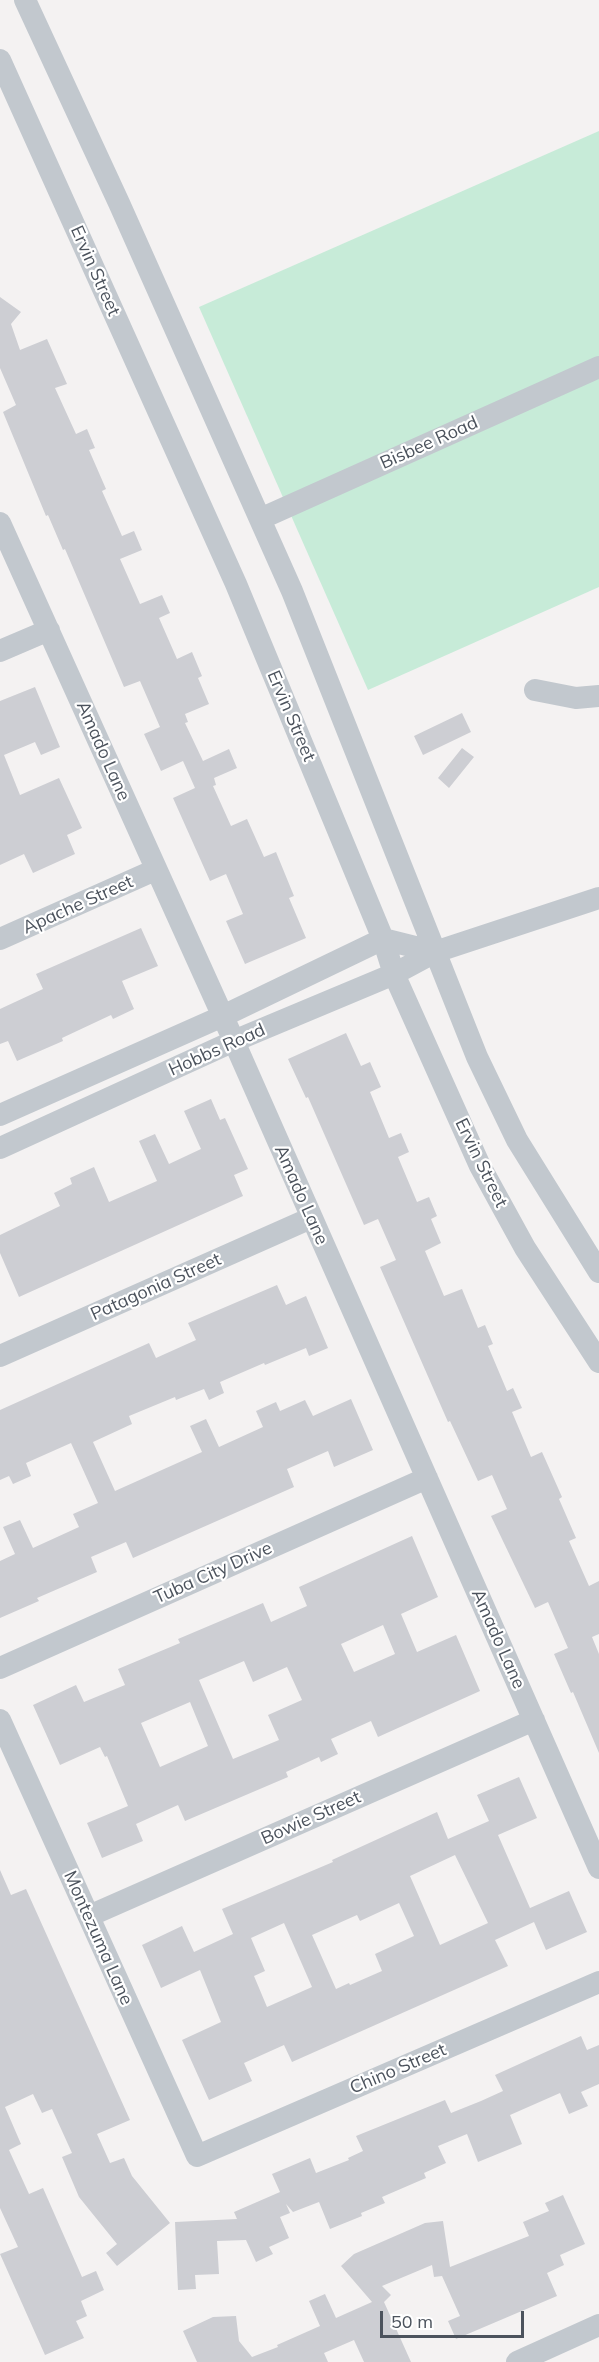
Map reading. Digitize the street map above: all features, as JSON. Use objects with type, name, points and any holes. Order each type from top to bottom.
[{"type":"street","points":[[25,0],[119,203],[292,591],[477,1057],[517,1140],[599,1272]]},
{"type":"street","name":"Ervin Street","points":[[0,60],[236,584],[383,939],[394,974],[480,1166],[525,1248],[599,1362]]},
{"type":"street","name":"Bisbee Road","points":[[260,519],[599,367]]},
{"type":"street","name":"Amado Lane","points":[[0,523],[223,1016],[599,1868]]},
{"type":"street","points":[[0,651],[49,630]]},
{"type":"street","points":[[535,690],[576,698],[599,696]]},
{"type":"street","name":"Apache Street","points":[[0,939],[156,870]]},
{"type":"street","name":"Hobbs Road","points":[[0,1148],[234,1041],[394,974],[435,952],[599,898]]},
{"type":"street","points":[[383,939],[435,952]]},
{"type":"street","name":"Hobbs Road","points":[[0,1115],[223,1016],[383,939]]},
{"type":"street","name":"Patagonia Street","points":[[0,1356],[311,1218]]},
{"type":"street","name":"Tuba City Drive","points":[[0,1668],[427,1478]]},
{"type":"street","name":"Montezuma Lane","points":[[0,1720],[197,2156]]},
{"type":"street","name":"Bowie Street","points":[[89,1917],[534,1720]]},
{"type":"street","name":"Chino Street","points":[[197,2156],[599,1982]]},
{"type":"street","points":[[517,2362],[599,2325]]},
{"type":"green space","points":[[599,131],[599,587],[368,690],[199,307]]},
{"type":"building","points":[[0,297],[21,312],[11,324],[20,350],[47,339],[67,384],[55,388],[76,434],[87,429],[95,448],[89,450],[106,489],[102,491],[122,536],[134,531],[142,550],[120,559],[140,604],[162,595],[170,613],[159,618],[177,659],[192,652],[202,676],[198,678],[209,704],[185,714],[188,722],[185,723],[203,761],[229,749],[237,768],[214,778],[216,785],[213,786],[231,826],[247,819],[264,857],[276,852],[294,896],[289,898],[306,938],[245,964],[226,921],[243,914],[226,874],[210,881],[173,798],[195,788],[183,761],[161,771],[144,734],[160,727],[140,681],[124,687],[65,549],[63,550],[48,515],[46,516],[3,412],[16,405],[0,368]]},
{"type":"building","points":[[35,687],[60,747],[41,755],[35,742],[4,755],[20,795],[59,778],[82,828],[67,835],[75,854],[33,873],[24,854],[0,865],[0,701]]},
{"type":"building","points":[[462,713],[471,732],[423,755],[414,736]]},
{"type":"building","points":[[462,748],[474,757],[449,788],[438,778]]},
{"type":"building","points":[[141,928],[158,966],[122,981],[134,1009],[113,1019],[111,1015],[62,1038],[63,1041],[17,1061],[8,1041],[0,1044],[0,1009],[43,989],[36,974]]},
{"type":"building","points":[[346,1033],[361,1066],[370,1062],[381,1087],[370,1092],[389,1138],[401,1133],[409,1152],[398,1157],[417,1202],[429,1197],[437,1216],[431,1219],[441,1243],[425,1251],[444,1296],[462,1289],[478,1328],[485,1325],[493,1344],[488,1346],[507,1391],[513,1388],[522,1408],[512,1412],[531,1457],[542,1452],[562,1497],[559,1499],[576,1538],[569,1541],[589,1586],[599,1581],[599,1634],[592,1637],[599,1654],[599,1753],[554,1654],[568,1648],[548,1602],[535,1608],[491,1516],[507,1509],[492,1475],[478,1481],[450,1421],[448,1422],[380,1267],[396,1260],[378,1219],[364,1225],[308,1097],[306,1098],[288,1059]]},
{"type":"building","points":[[211,1099],[220,1120],[225,1118],[248,1169],[234,1175],[243,1196],[19,1297],[0,1253],[0,1235],[60,1206],[54,1193],[72,1184],[70,1178],[94,1167],[109,1202],[157,1181],[139,1141],[155,1134],[169,1164],[201,1149],[184,1111]]},
{"type":"building","points":[[277,1285],[286,1305],[306,1296],[328,1348],[309,1356],[306,1348],[220,1382],[224,1393],[209,1400],[204,1389],[176,1400],[175,1397],[129,1416],[132,1424],[93,1442],[115,1491],[202,1452],[190,1426],[206,1419],[219,1447],[263,1427],[256,1411],[276,1402],[280,1411],[305,1400],[313,1416],[351,1399],[373,1450],[334,1467],[328,1451],[287,1469],[294,1487],[133,1558],[126,1542],[91,1557],[97,1572],[37,1598],[39,1601],[0,1618],[0,1561],[15,1554],[3,1527],[20,1520],[33,1548],[79,1527],[73,1514],[98,1503],[71,1443],[26,1463],[31,1476],[13,1484],[9,1476],[0,1480],[0,1410],[149,1343],[156,1358],[196,1340],[188,1323]]},
{"type":"building","points":[[412,1536],[438,1597],[401,1614],[417,1652],[456,1635],[480,1691],[378,1737],[371,1721],[331,1739],[338,1754],[321,1762],[319,1757],[286,1772],[288,1777],[185,1821],[178,1805],[136,1824],[143,1841],[102,1858],[87,1823],[128,1806],[107,1756],[105,1757],[100,1747],[60,1765],[33,1705],[76,1685],[84,1702],[125,1685],[118,1669],[180,1643],[178,1639],[263,1603],[271,1622],[307,1606],[299,1587]],"holes":[[[383,1625],[395,1654],[354,1672],[341,1644]],[[244,1661],[253,1682],[287,1667],[302,1700],[268,1715],[279,1740],[233,1759],[199,1680]],[[190,1702],[208,1746],[160,1767],[141,1723]]]},
{"type":"building","points":[[519,1777],[537,1818],[498,1835],[530,1908],[569,1891],[587,1932],[546,1950],[534,1922],[495,1940],[508,1966],[292,2062],[284,2045],[244,2063],[252,2081],[209,2100],[182,2040],[221,2022],[200,1970],[161,1988],[142,1945],[182,1926],[194,1952],[233,1934],[222,1909],[333,1862],[332,1860],[437,1812],[448,1839],[489,1821],[477,1795]],"holes":[[[455,1855],[488,1923],[440,1945],[410,1876]],[[399,1903],[414,1936],[375,1954],[382,1971],[336,1989],[312,1935],[357,1915],[360,1921]],[[284,1923],[312,1987],[267,2007],[254,1976],[265,1971],[251,1938]]]},
{"type":"building","points":[[0,1870],[11,1895],[26,1889],[130,2120],[97,2134],[110,2163],[124,2158],[132,2176],[170,2223],[117,2266],[106,2253],[117,2244],[79,2197],[62,2157],[72,2153],[52,2109],[42,2113],[33,2094],[5,2107],[21,2144],[9,2150],[29,2194],[43,2188],[82,2277],[96,2271],[104,2290],[81,2301],[87,2316],[76,2321],[84,2338],[45,2355],[0,2254],[18,2247],[0,2208]]},
{"type":"building","points":[[581,2036],[587,2050],[599,2045],[599,2084],[581,2092],[588,2106],[569,2114],[560,2093],[510,2115],[522,2144],[478,2162],[467,2134],[438,2146],[446,2163],[424,2173],[426,2178],[382,2197],[385,2203],[361,2213],[362,2216],[330,2229],[319,2202],[293,2212],[286,2204],[290,2213],[280,2217],[289,2238],[269,2247],[273,2254],[256,2262],[246,2240],[217,2241],[219,2274],[195,2275],[196,2289],[178,2290],[175,2222],[237,2219],[234,2212],[280,2192],[272,2174],[310,2158],[316,2173],[349,2160],[348,2158],[363,2151],[356,2136],[445,2100],[451,2113],[481,2101],[503,2091],[495,2075]]},
{"type":"building","points":[[563,2195],[585,2244],[560,2255],[564,2265],[547,2273],[557,2296],[456,2339],[448,2321],[460,2316],[442,2276],[434,2277],[432,2265],[382,2286],[391,2295],[384,2302],[411,2362],[364,2362],[354,2340],[324,2353],[328,2362],[197,2362],[183,2331],[213,2317],[236,2316],[239,2341],[252,2357],[320,2326],[309,2301],[325,2294],[336,2318],[372,2302],[341,2266],[354,2254],[425,2223],[443,2221],[450,2267],[529,2236],[523,2222],[549,2211],[545,2203]]}]
